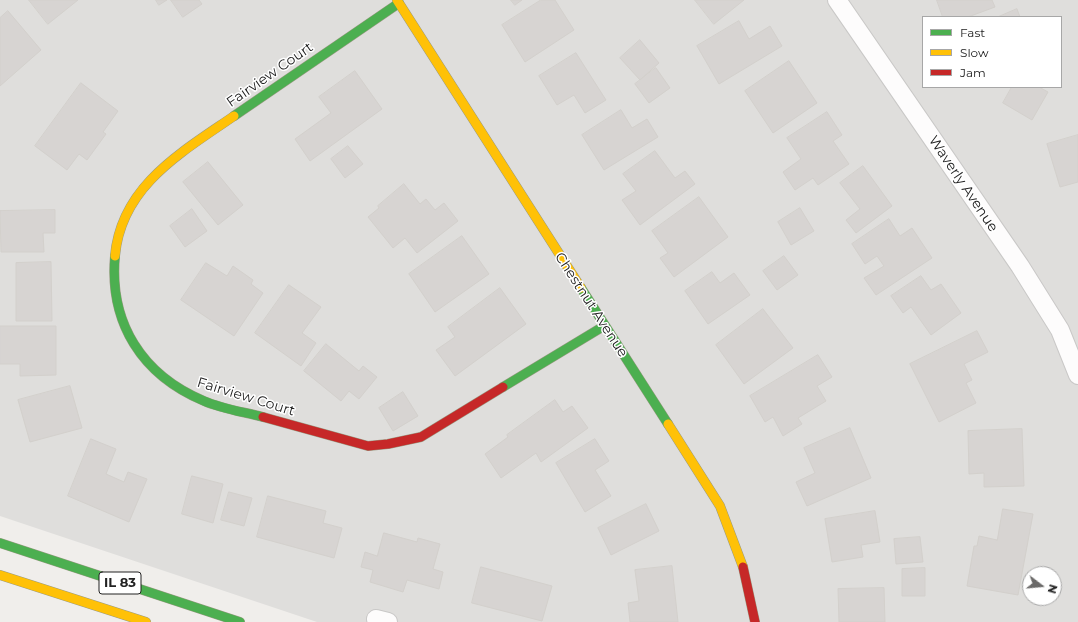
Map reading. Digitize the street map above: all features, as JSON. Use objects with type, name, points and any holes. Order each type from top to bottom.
[{"type":"main road","name":"Chestnut Avenue","points":[[398,1],[604,326],[683,445],[720,506],[743,565],[755,622]]},
{"type":"main road","name":"Fairview Court","points":[[398,1],[188,148],[161,168],[145,184],[135,197],[119,230],[113,266],[114,288],[119,308],[131,341],[156,371],[169,382],[196,398],[368,446],[382,446],[421,437],[604,326]]},
{"type":"main road","name":"IL 83","points":[[0,543],[240,622]]},
{"type":"main road","name":"IL 83","points":[[0,575],[146,622]]},
{"type":"street","name":"Waverly Avenue","points":[[838,0],[1028,279],[1060,330],[1078,375]]},
{"type":"shaded area","points":[[0,0],[1078,0],[1078,622],[317,622],[0,516]]},
{"type":"building","points":[[29,0],[78,0],[48,24]]},
{"type":"building","points":[[156,0],[167,0],[159,5]]},
{"type":"building","points":[[171,0],[199,0],[202,4],[183,17]]},
{"type":"building","points":[[511,0],[522,0],[515,5]]},
{"type":"building","points":[[541,0],[555,0],[574,30],[525,62],[502,25]]},
{"type":"building","points":[[695,0],[744,0],[714,24]]},
{"type":"building","points":[[937,0],[992,0],[995,7],[971,16],[943,16]]},
{"type":"building","points":[[1017,9],[1020,16],[1000,16]]},
{"type":"building","points":[[8,11],[41,50],[0,86],[0,18]]},
{"type":"building","points":[[739,21],[749,39],[770,26],[782,46],[719,84],[697,46]]},
{"type":"building","points":[[640,40],[659,63],[640,80],[620,58]]},
{"type":"building","points":[[576,53],[606,100],[585,113],[574,95],[557,105],[539,76]]},
{"type":"building","points":[[789,61],[817,103],[773,133],[745,91]]},
{"type":"building","points":[[656,68],[670,88],[649,103],[635,84]]},
{"type":"building","points":[[355,71],[382,109],[310,161],[295,139],[331,113],[319,97]]},
{"type":"building","points":[[81,83],[118,111],[103,132],[106,134],[87,160],[79,154],[67,170],[35,146]]},
{"type":"building","points":[[1011,88],[1041,88],[1048,92],[1032,120],[1003,103]]},
{"type":"building","points":[[621,110],[632,128],[647,119],[658,137],[604,170],[582,135]]},
{"type":"building","points":[[827,112],[842,135],[833,141],[849,164],[818,185],[813,178],[795,190],[783,172],[801,159],[787,138]]},
{"type":"building","points":[[1078,135],[1078,182],[1060,187],[1047,144]]},
{"type":"building","points":[[348,146],[363,164],[345,178],[331,159]]},
{"type":"building","points":[[655,151],[675,178],[685,171],[695,184],[640,225],[622,200],[636,191],[623,174]]},
{"type":"building","points":[[208,162],[243,205],[218,225],[183,182]]},
{"type":"building","points":[[863,166],[892,206],[856,233],[846,220],[860,209],[840,183]]},
{"type":"building","points":[[404,184],[420,204],[426,199],[435,210],[444,203],[458,221],[417,253],[405,238],[393,248],[368,217],[379,208],[378,206]]},
{"type":"building","points":[[699,197],[728,237],[674,277],[660,258],[668,253],[652,231]]},
{"type":"building","points":[[800,208],[814,231],[791,245],[778,222]]},
{"type":"building","points":[[192,209],[207,231],[185,247],[170,226]]},
{"type":"building","points":[[55,210],[55,233],[43,233],[44,252],[1,252],[0,211]]},
{"type":"building","points":[[889,219],[900,236],[912,228],[932,258],[876,295],[864,278],[884,266],[877,256],[865,264],[852,244]]},
{"type":"building","points":[[462,236],[489,274],[435,312],[409,274]]},
{"type":"building","points":[[784,256],[798,275],[777,290],[763,271]]},
{"type":"building","points":[[51,262],[52,321],[16,321],[16,263]]},
{"type":"building","points":[[206,263],[227,276],[233,266],[253,280],[251,284],[263,293],[234,336],[181,300]]},
{"type":"building","points":[[712,272],[720,283],[734,273],[750,295],[708,324],[685,291]]},
{"type":"building","points":[[921,276],[931,290],[941,284],[961,313],[931,335],[911,307],[903,313],[891,296]]},
{"type":"building","points":[[289,285],[321,307],[302,333],[316,343],[301,366],[255,333]]},
{"type":"building","points":[[500,288],[526,324],[455,376],[436,350],[455,337],[448,327]]},
{"type":"building","points":[[763,309],[793,348],[744,384],[716,345]]},
{"type":"building","points":[[0,326],[56,326],[56,375],[20,376],[20,364],[0,364]]},
{"type":"building","points":[[977,331],[988,352],[964,364],[972,380],[966,383],[976,403],[939,422],[910,364]]},
{"type":"building","points":[[326,344],[359,371],[363,366],[377,377],[359,399],[349,391],[341,401],[304,371]]},
{"type":"building","points":[[818,355],[832,377],[817,386],[826,401],[798,418],[802,424],[783,436],[773,417],[765,422],[750,396]]},
{"type":"building","points":[[70,386],[82,428],[30,442],[18,400]]},
{"type":"building","points":[[403,392],[418,416],[393,431],[379,408]]},
{"type":"building","points":[[555,400],[563,412],[572,406],[588,428],[541,462],[536,453],[501,478],[485,454],[508,437],[507,435]]},
{"type":"building","points":[[850,428],[871,478],[807,506],[796,482],[815,473],[804,448]]},
{"type":"building","points":[[1022,429],[1024,486],[984,487],[984,473],[969,474],[968,431]]},
{"type":"building","points":[[91,439],[116,449],[106,474],[124,482],[128,472],[147,479],[129,522],[68,496]]},
{"type":"building","points":[[595,439],[609,461],[595,470],[611,496],[585,512],[556,463]]},
{"type":"building","points":[[192,476],[223,484],[213,523],[182,514]]},
{"type":"building","points":[[229,492],[252,498],[244,526],[221,520]]},
{"type":"building","points":[[268,496],[326,511],[323,523],[342,528],[334,558],[257,537]]},
{"type":"building","points":[[646,504],[659,531],[611,555],[598,528]]},
{"type":"building","points":[[1003,509],[1033,514],[1023,566],[1022,566],[1018,595],[967,586],[974,546],[977,546],[979,536],[997,540]]},
{"type":"building","points":[[875,511],[880,542],[861,545],[863,557],[832,562],[825,519]]},
{"type":"building","points":[[384,533],[417,542],[418,538],[440,544],[433,569],[443,572],[439,589],[407,580],[403,592],[370,582],[373,570],[361,567],[365,552],[377,556]]},
{"type":"building","points":[[920,537],[923,562],[896,564],[894,539]]},
{"type":"building","points":[[672,566],[678,622],[630,622],[628,603],[639,601],[635,570]]},
{"type":"building","points":[[481,567],[552,586],[542,621],[472,603]]},
{"type":"building","points":[[925,568],[925,596],[902,596],[902,569]]},
{"type":"building","points":[[884,588],[885,622],[839,622],[838,589]]},
{"type":"traffic: fast","points":[[234,116],[399,3]]},
{"type":"traffic: fast","points":[[115,256],[115,280],[118,303],[124,324],[134,344],[147,361],[163,377],[182,390],[204,401],[263,417]]},
{"type":"traffic: fast","points":[[581,288],[668,424]]},
{"type":"traffic: fast","points":[[503,387],[604,326]]},
{"type":"traffic: fast","points":[[0,543],[240,622]]},
{"type":"traffic: slow","points":[[397,0],[581,288]]},
{"type":"traffic: slow","points":[[115,256],[120,231],[129,210],[142,190],[157,173],[175,158],[194,143],[234,116]]},
{"type":"traffic: slow","points":[[668,424],[720,506],[743,567]]},
{"type":"traffic: slow","points":[[0,575],[146,622]]},
{"type":"traffic: jam","points":[[263,417],[368,446],[388,444],[421,437],[503,387]]},
{"type":"traffic: jam","points":[[743,567],[755,622]]}]
